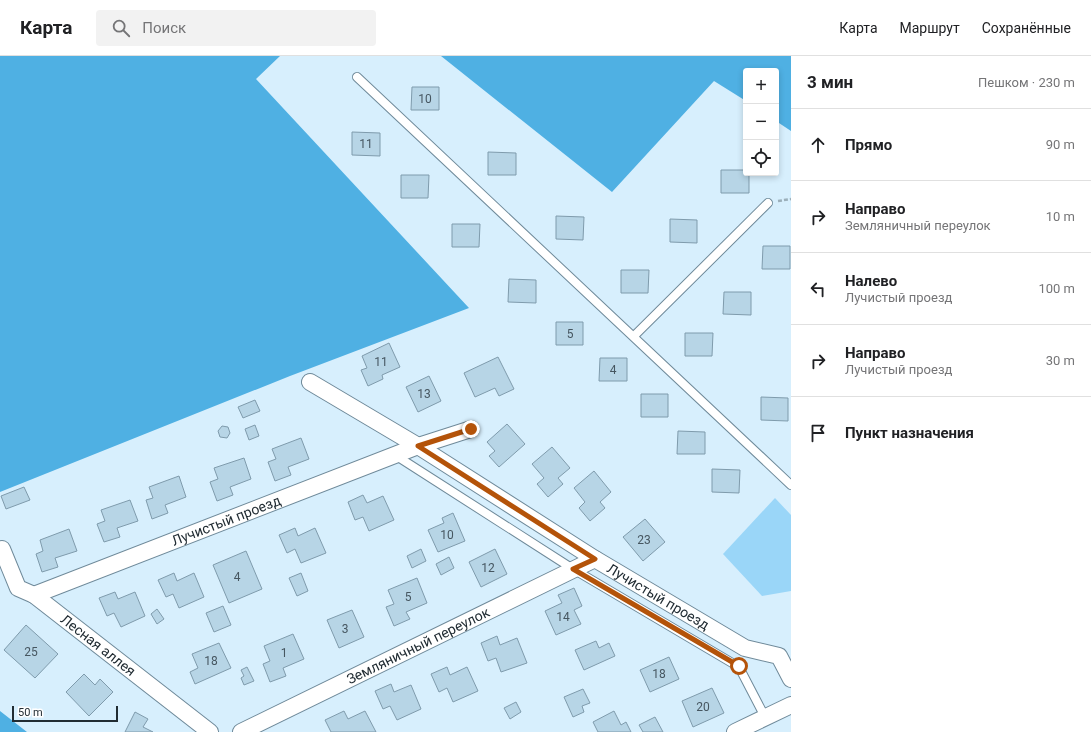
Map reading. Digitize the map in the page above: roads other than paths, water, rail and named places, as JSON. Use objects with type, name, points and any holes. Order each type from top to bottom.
[{"type":"street","name":"Лучистый проезд","points":[[310,382],[418,446],[595,559],[745,648],[779,656],[791,679]]},
{"type":"street","name":"Лучистый проезд","points":[[34,595],[418,446],[471,429]]},
{"type":"street","name":"Лесная аллея","points":[[2,549],[18,588],[34,595],[210,732]]},
{"type":"street","name":"Земляничный переулок","points":[[241,732],[595,559]]},
{"type":"street","points":[[735,732],[791,705]]},
{"type":"lane","points":[[357,77],[791,485]]},
{"type":"lane","points":[[634,336],[768,203]]},
{"type":"lane","points":[[395,455],[573,569],[739,666],[765,717]]}]
